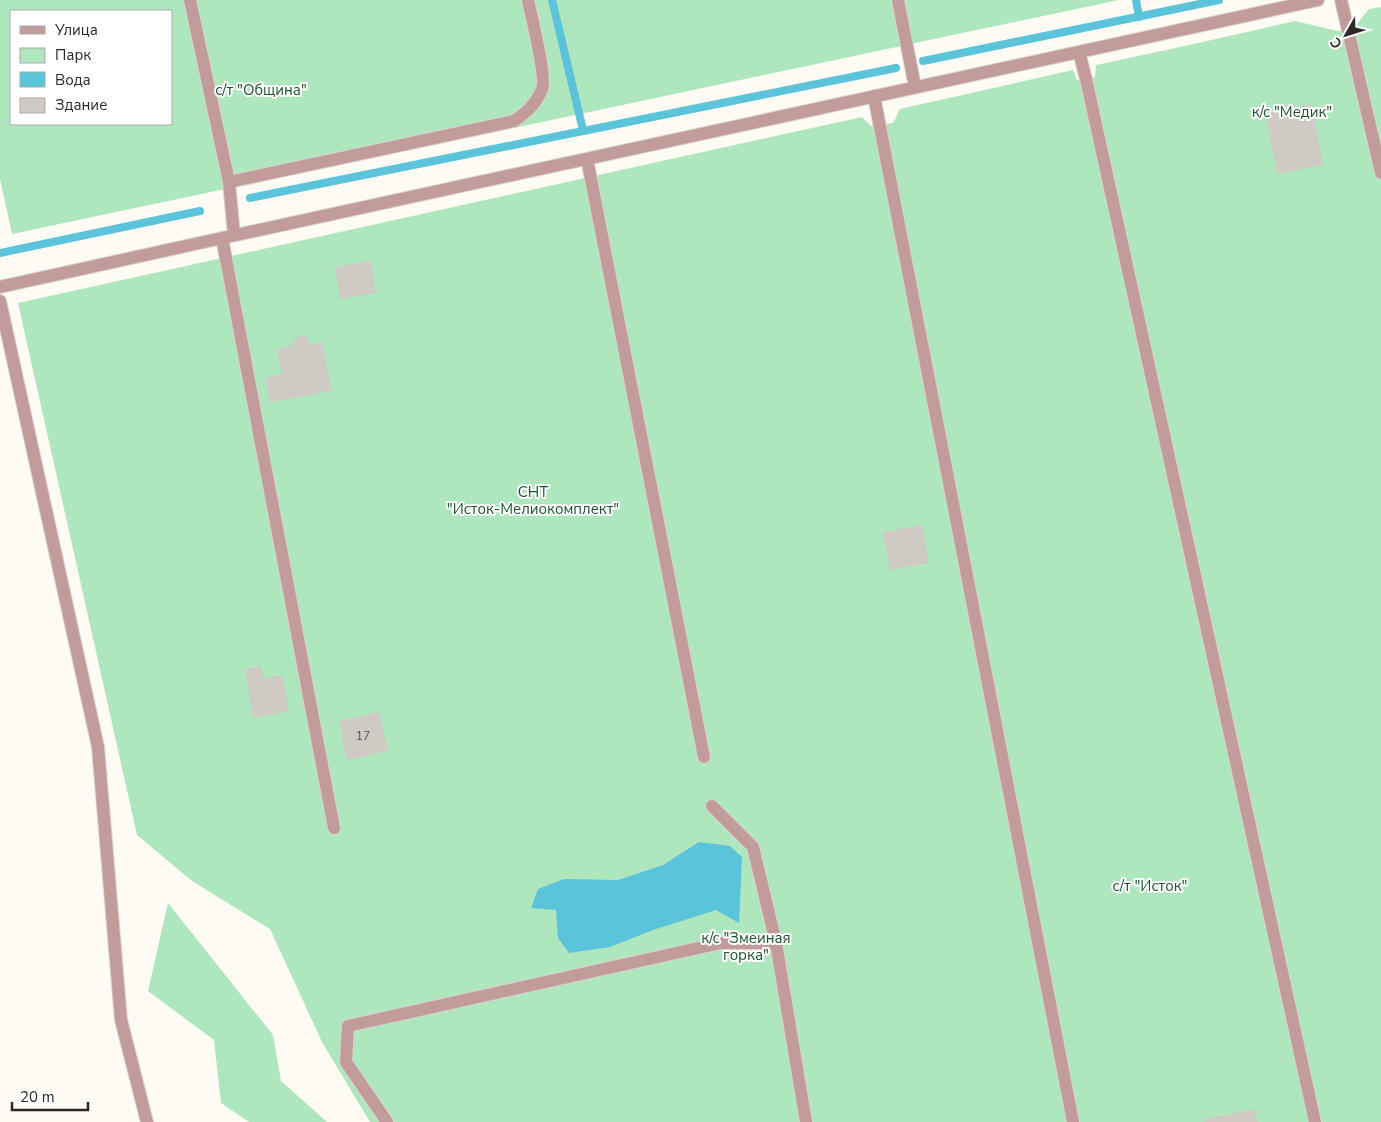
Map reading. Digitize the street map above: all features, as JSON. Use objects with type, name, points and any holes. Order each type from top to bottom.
[{"type":"lane","points":[[190,0],[229,182],[228,236],[334,828]]},
{"type":"lane","points":[[229,182],[514,121],[530,110],[544,87],[539,50],[528,0]]},
{"type":"lane","points":[[898,0],[915,88]]},
{"type":"lane","points":[[0,287],[1318,0]]},
{"type":"lane","points":[[1341,0],[1381,173]]},
{"type":"lane","points":[[1079,52],[1316,1122]]},
{"type":"lane","points":[[874,96],[1073,1122]]},
{"type":"lane","points":[[587,159],[704,757]]},
{"type":"lane","points":[[0,301],[98,747],[122,1020],[147,1122]]},
{"type":"lane","points":[[712,806],[753,846],[776,943],[806,1122]]},
{"type":"lane","points":[[387,1122],[346,1062],[348,1026],[721,943],[776,943]]},
{"type":"green space","name":"с/т \"Община\"","points":[[0,0],[1119,0],[12,234],[0,179]]},
{"type":"green space","points":[[1381,7],[1381,1122],[370,1122],[322,1042],[270,929],[192,881],[137,835],[18,303],[862,117],[871,126],[893,123],[900,109],[1073,70],[1077,80],[1095,77],[1096,65],[1295,21],[1338,31],[1354,28],[1369,9]]},
{"type":"green space","points":[[168,903],[273,1035],[281,1081],[327,1122],[249,1122],[221,1103],[214,1040],[148,991]]},
{"type":"water","points":[[699,842],[730,846],[742,857],[739,923],[716,910],[653,930],[610,947],[569,953],[558,938],[556,910],[531,908],[538,889],[564,879],[618,880],[663,865]]},
{"type":"building","points":[[1311,104],[1323,165],[1277,174],[1265,113]]},
{"type":"building","points":[[371,261],[376,293],[340,299],[335,267]]},
{"type":"building","points":[[305,334],[310,344],[322,342],[332,391],[270,402],[265,378],[282,374],[277,349],[292,346],[294,339]]},
{"type":"building","points":[[922,525],[929,563],[890,570],[882,532]]},
{"type":"building","points":[[261,666],[263,678],[282,675],[289,711],[253,718],[245,669]]},
{"type":"building","points":[[379,712],[388,751],[347,760],[339,721]]},
{"type":"building","points":[[1255,1109],[1257,1122],[1205,1122],[1204,1119]]},
{"type":"waterway","points":[[552,0],[583,130]]},
{"type":"waterway","points":[[1136,0],[1139,17]]},
{"type":"waterway","points":[[923,61],[1219,0]]},
{"type":"waterway","points":[[250,198],[896,68]]},
{"type":"waterway","points":[[0,253],[200,211]]},
{"type":"park label","name":"к/с \"Медик\"","points":[[1292,112]]},
{"type":"park label","name":"СНТ \"Исток-Мелиокомплект\"","points":[[533,500]]},
{"type":"park label","name":"с/т \"Исток\"","points":[[1150,886]]},
{"type":"park label","name":"к/с \"Змеиная горка\"","points":[[746,946]]}]
